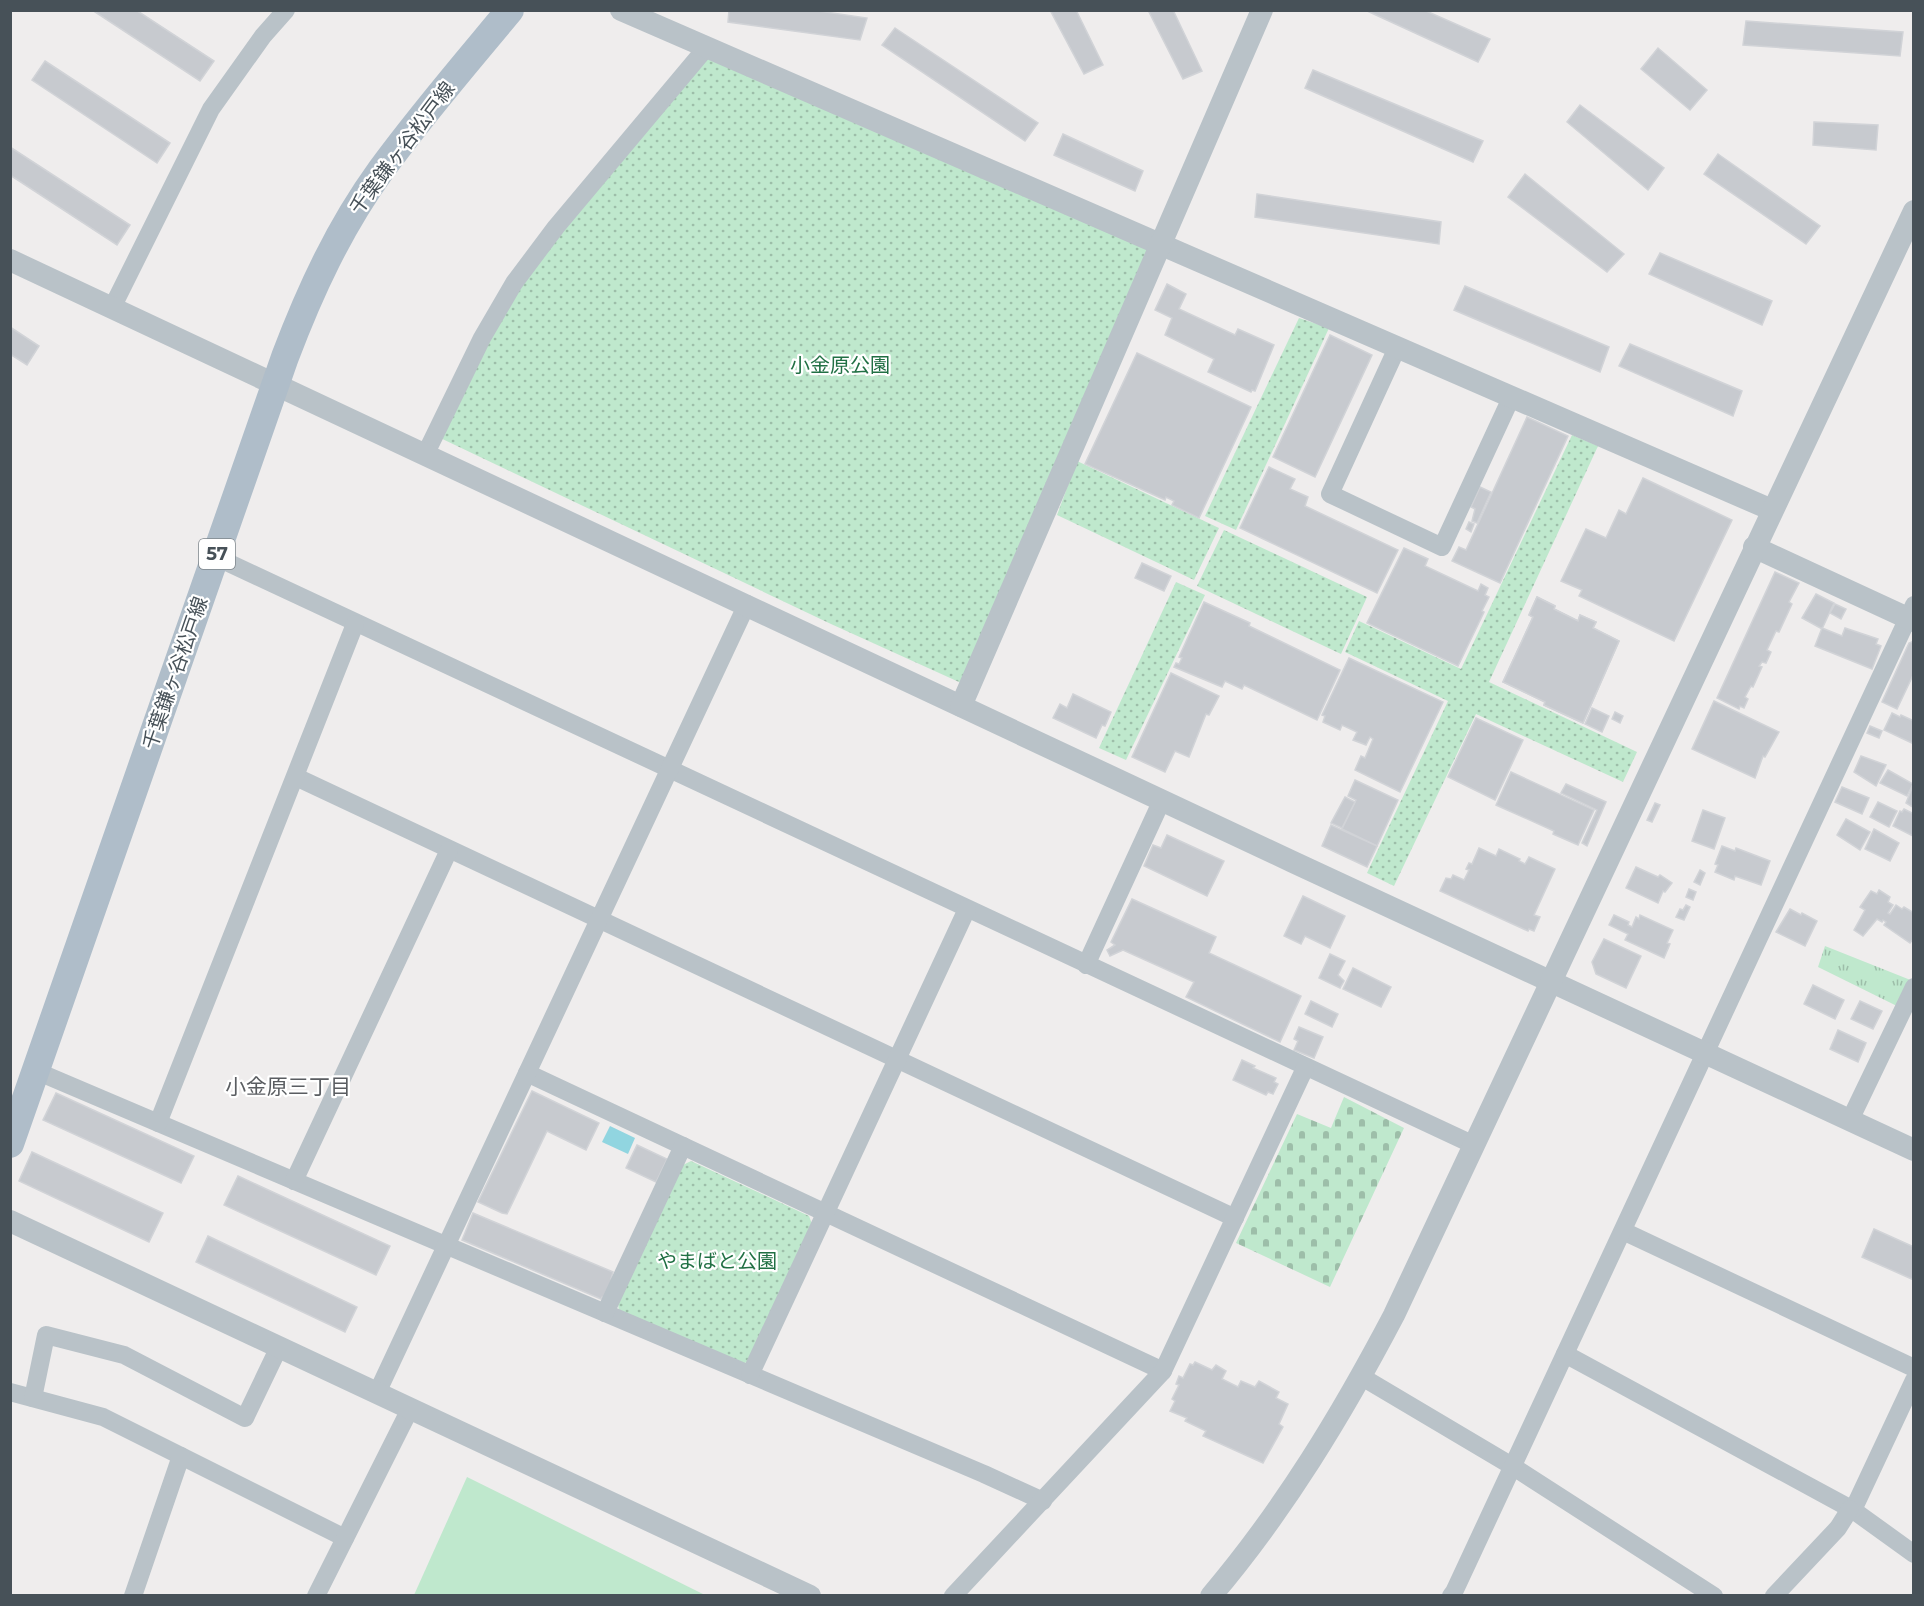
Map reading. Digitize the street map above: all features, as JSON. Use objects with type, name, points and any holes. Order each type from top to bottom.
[{"type":"main road","name":"千葉鎌ヶ谷松戸線","points":[[10,1144],[275,385],[319,274],[348,222],[387,162],[510,10]]},
{"type":"street","points":[[112,308],[211,109],[263,36],[286,10]]},
{"type":"street","points":[[621,10],[1772,510]]},
{"type":"street","points":[[961,706],[1262,10]]},
{"type":"street","points":[[426,455],[482,338],[514,283],[556,227],[706,48]]},
{"type":"street","points":[[1211,1596],[1260,1534],[1309,1463],[1362,1377],[1394,1315],[1914,211]]},
{"type":"street","points":[[10,260],[1914,1150]]},
{"type":"street","points":[[1396,348],[1330,494],[1442,547],[1511,398]]},
{"type":"street","points":[[1455,1594],[1512,1466],[1911,615],[1754,547]]},
{"type":"street","points":[[216,557],[1305,1068],[1474,1145]]},
{"type":"street","points":[[377,1393],[747,604]]},
{"type":"street","points":[[158,1123],[356,624]]},
{"type":"street","points":[[296,777],[1235,1218]]},
{"type":"street","points":[[1086,965],[1162,800]]},
{"type":"street","points":[[294,1181],[449,850]]},
{"type":"street","points":[[750,1376],[967,909]]},
{"type":"street","points":[[1850,1120],[1914,987]]},
{"type":"street","points":[[953,1596],[1163,1371],[1305,1068]]},
{"type":"street","points":[[36,1071],[1043,1501]]},
{"type":"street","points":[[526,1073],[1163,1371]]},
{"type":"street","points":[[604,1313],[683,1146]]},
{"type":"street","points":[[10,1221],[810,1596]]},
{"type":"street","points":[[1623,1231],[1914,1368]]},
{"type":"street","points":[[33,1398],[46,1335],[124,1355],[245,1418],[279,1347]]},
{"type":"street","points":[[1566,1354],[1851,1510],[1914,1554]]},
{"type":"street","points":[[1362,1377],[1512,1466],[1714,1596]]},
{"type":"street","points":[[1774,1596],[1838,1528],[1851,1510],[1914,1380]]},
{"type":"street","points":[[10,1392],[103,1417],[345,1538]]},
{"type":"street","points":[[316,1596],[410,1409]]},
{"type":"street","points":[[133,1596],[181,1456]]},
{"type":"green space","name":"小金原公園","points":[[706,48],[1161,245],[970,687],[831,624],[434,435],[498,311]]},
{"type":"green space","points":[[1299,318],[1329,328],[1236,530],[1205,516]]},
{"type":"green space","points":[[1572,435],[1598,446],[1489,682],[1637,752],[1623,782],[1476,714],[1394,886],[1367,873],[1448,701],[1345,652],[1359,621],[1461,669]]},
{"type":"green space","points":[[1077,461],[1219,528],[1194,580],[1057,515]]},
{"type":"green space","points":[[1224,530],[1367,597],[1341,654],[1197,586]]},
{"type":"green space","points":[[1176,582],[1205,595],[1126,760],[1099,748]]},
{"type":"green space","points":[[1825,946],[1913,981],[1903,1009],[1818,967]]},
{"type":"green space","points":[[1344,1097],[1404,1128],[1330,1287],[1236,1243],[1297,1114],[1331,1128]]},
{"type":"green space","name":"やまばと公園","points":[[691,1161],[809,1216],[812,1224],[748,1362],[741,1364],[619,1311],[618,1304],[683,1165]]},
{"type":"green space","points":[[467,1477],[705,1595],[414,1595]]},
{"type":"water","points":[[610,1126],[635,1138],[628,1154],[602,1142]]},
{"type":"building","points":[[92,10],[136,10],[214,61],[200,81]]},
{"type":"building","points":[[729,10],[812,10],[867,18],[860,40],[728,22]]},
{"type":"building","points":[[1050,10],[1076,10],[1103,65],[1084,74]]},
{"type":"building","points":[[1148,10],[1173,10],[1202,71],[1183,79]]},
{"type":"building","points":[[1365,10],[1424,10],[1490,39],[1478,62]]},
{"type":"building","points":[[1746,21],[1903,32],[1900,56],[1743,45]]},
{"type":"building","points":[[895,28],[1038,123],[1025,141],[882,45]]},
{"type":"building","points":[[1658,48],[1707,90],[1690,110],[1641,69]]},
{"type":"building","points":[[45,61],[170,143],[157,163],[32,80]]},
{"type":"building","points":[[1313,70],[1483,141],[1473,162],[1305,88]]},
{"type":"building","points":[[1580,105],[1664,168],[1648,190],[1567,122]]},
{"type":"building","points":[[1814,122],[1878,125],[1876,150],[1813,145]]},
{"type":"building","points":[[1063,134],[1143,171],[1135,191],[1054,155]]},
{"type":"building","points":[[10,147],[130,225],[117,245],[10,175]]},
{"type":"building","points":[[1718,154],[1820,226],[1806,244],[1704,174]]},
{"type":"building","points":[[1525,174],[1624,254],[1607,272],[1508,197]]},
{"type":"building","points":[[1257,194],[1441,222],[1439,244],[1255,217]]},
{"type":"building","points":[[1660,253],[1772,301],[1762,325],[1649,274]]},
{"type":"building","points":[[1167,284],[1186,294],[1179,309],[1235,335],[1238,329],[1274,345],[1255,391],[1251,392],[1208,372],[1214,359],[1165,335],[1172,318],[1155,310]]},
{"type":"building","points":[[1465,286],[1609,347],[1600,372],[1454,310]]},
{"type":"building","points":[[10,327],[39,346],[27,365],[10,354]]},
{"type":"building","points":[[1330,335],[1372,355],[1315,477],[1273,457]]},
{"type":"building","points":[[1630,344],[1742,391],[1733,416],[1619,366]]},
{"type":"building","points":[[1137,353],[1251,407],[1199,518],[1172,505],[1174,501],[1166,497],[1165,500],[1085,464]]},
{"type":"building","points":[[1527,417],[1568,436],[1500,583],[1452,561],[1459,547],[1466,550]]},
{"type":"building","points":[[1269,467],[1295,479],[1290,489],[1308,497],[1305,506],[1398,550],[1377,593],[1240,528]]},
{"type":"building","points":[[1643,478],[1732,520],[1674,641],[1579,596],[1582,590],[1561,581],[1586,529],[1606,538],[1619,510],[1626,514]]},
{"type":"building","points":[[1480,487],[1491,492],[1477,523],[1472,521],[1475,509],[1471,507]]},
{"type":"building","points":[[1469,522],[1474,524],[1471,532],[1466,529]]},
{"type":"building","points":[[1404,548],[1428,559],[1425,566],[1478,591],[1481,584],[1488,588],[1485,595],[1489,597],[1482,611],[1484,612],[1458,666],[1367,623]]},
{"type":"building","points":[[1142,563],[1171,576],[1164,591],[1135,578]]},
{"type":"building","points":[[1775,572],[1799,583],[1789,602],[1792,604],[1779,632],[1776,631],[1767,650],[1771,652],[1766,663],[1762,662],[1759,666],[1762,667],[1753,687],[1751,686],[1745,697],[1748,699],[1744,708],[1740,706],[1739,709],[1717,698]]},
{"type":"building","points":[[1816,594],[1834,603],[1822,629],[1802,618]]},
{"type":"building","points":[[1537,597],[1578,621],[1580,615],[1596,622],[1593,628],[1619,641],[1583,723],[1503,682],[1533,617],[1529,615]],"holes":[[[1544,638],[1568,648],[1561,665],[1537,654]]]},
{"type":"building","points":[[1537,597],[1578,621],[1580,615],[1596,622],[1593,628],[1619,641],[1583,723],[1503,682],[1533,617],[1529,615]]},
{"type":"building","points":[[1204,602],[1340,670],[1317,720],[1244,685],[1242,689],[1225,681],[1222,687],[1174,667],[1182,658],[1179,657]]},
{"type":"building","points":[[1835,604],[1846,609],[1841,619],[1830,613]]},
{"type":"building","points":[[1822,628],[1842,636],[1845,628],[1878,639],[1876,644],[1881,646],[1872,669],[1815,646]]},
{"type":"building","points":[[1914,641],[1914,673],[1897,709],[1882,702],[1909,643]]},
{"type":"building","points":[[1349,658],[1443,702],[1400,792],[1355,770],[1361,756],[1365,758],[1373,739],[1370,737],[1366,745],[1353,740],[1357,732],[1342,725],[1340,730],[1323,722],[1325,716],[1322,715]]},
{"type":"building","points":[[1171,673],[1219,696],[1209,715],[1206,714],[1189,757],[1175,751],[1165,772],[1132,757]]},
{"type":"building","points":[[1073,694],[1111,712],[1096,738],[1053,718],[1060,704],[1067,708]]},
{"type":"building","points":[[1714,701],[1779,732],[1765,757],[1763,756],[1755,778],[1692,749]]},
{"type":"building","points":[[1592,708],[1609,716],[1602,732],[1585,724]]},
{"type":"building","points":[[1615,712],[1623,716],[1620,723],[1612,719]]},
{"type":"building","points":[[1892,713],[1914,721],[1914,744],[1884,730]]},
{"type":"building","points":[[1476,718],[1523,740],[1495,800],[1448,777]]},
{"type":"building","points":[[1870,726],[1882,731],[1879,738],[1867,733]]},
{"type":"building","points":[[1861,756],[1886,765],[1876,786],[1854,772]]},
{"type":"building","points":[[1888,770],[1913,784],[1907,796],[1880,783]]},
{"type":"building","points":[[1511,772],[1594,810],[1578,845],[1553,834],[1554,831],[1496,805]]},
{"type":"building","points":[[1355,780],[1398,800],[1377,846],[1342,829],[1356,800],[1348,796]]},
{"type":"building","points":[[1566,784],[1606,802],[1587,846],[1582,843],[1597,810],[1561,793]]},
{"type":"building","points":[[1842,787],[1869,798],[1862,814],[1835,802]]},
{"type":"building","points":[[1914,788],[1914,808],[1906,803]]},
{"type":"building","points":[[1345,797],[1355,802],[1342,828],[1331,823]]},
{"type":"building","points":[[1878,802],[1897,811],[1889,827],[1870,817]]},
{"type":"building","points":[[1655,803],[1660,805],[1652,822],[1647,820]]},
{"type":"building","points":[[1904,809],[1914,814],[1913,836],[1893,826],[1900,811]]},
{"type":"building","points":[[1703,810],[1725,818],[1714,849],[1692,841]]},
{"type":"building","points":[[1846,819],[1870,832],[1860,850],[1837,835]]},
{"type":"building","points":[[1331,825],[1377,846],[1367,867],[1322,846]]},
{"type":"building","points":[[1874,829],[1899,843],[1890,861],[1865,849]]},
{"type":"building","points":[[1167,835],[1224,861],[1207,896],[1144,866],[1153,845],[1161,848]]},
{"type":"building","points":[[1722,846],[1735,851],[1736,848],[1770,861],[1761,885],[1735,876],[1734,880],[1715,872],[1718,865],[1715,864]]},
{"type":"building","points":[[1479,848],[1496,856],[1499,849],[1520,859],[1519,861],[1525,864],[1529,857],[1555,869],[1534,915],[1540,917],[1534,931],[1529,929],[1528,931],[1440,891],[1446,878],[1451,879],[1453,875],[1464,880],[1469,870],[1466,869],[1469,863],[1472,864]]},
{"type":"building","points":[[1636,867],[1658,877],[1660,875],[1672,883],[1665,892],[1663,891],[1658,903],[1626,888]]},
{"type":"building","points":[[1700,870],[1705,873],[1700,885],[1694,882]]},
{"type":"building","points":[[1689,889],[1696,892],[1693,900],[1686,897]]},
{"type":"building","points":[[1879,890],[1890,897],[1888,902],[1893,905],[1888,913],[1890,914],[1896,905],[1914,913],[1914,938],[1910,943],[1884,925],[1886,922],[1883,920],[1882,922],[1877,919],[1863,936],[1854,930],[1865,910],[1860,907],[1871,891],[1877,894]]},
{"type":"building","points":[[1303,896],[1345,916],[1330,948],[1305,936],[1301,944],[1284,936]]},
{"type":"building","points":[[1132,899],[1216,937],[1209,953],[1301,996],[1280,1042],[1186,997],[1194,982],[1123,950],[1110,956],[1107,950],[1115,945],[1111,942]]},
{"type":"building","points":[[1686,905],[1690,907],[1684,920],[1676,917],[1680,909],[1683,910]]},
{"type":"building","points":[[1790,909],[1817,921],[1805,946],[1776,932]]},
{"type":"building","points":[[1614,915],[1629,922],[1628,925],[1632,927],[1636,917],[1639,919],[1640,915],[1673,930],[1664,958],[1625,940],[1628,934],[1609,925]]},
{"type":"building","points":[[1604,939],[1641,956],[1626,988],[1596,974],[1592,962]]},
{"type":"building","points":[[1330,954],[1345,961],[1338,975],[1344,981],[1340,988],[1319,978]]},
{"type":"building","points":[[1353,968],[1391,987],[1381,1007],[1343,989]]},
{"type":"building","points":[[1813,985],[1844,1000],[1835,1019],[1804,1004]]},
{"type":"building","points":[[1311,1001],[1338,1014],[1332,1027],[1305,1014]]},
{"type":"building","points":[[1860,1001],[1882,1011],[1873,1029],[1851,1019]]},
{"type":"building","points":[[1299,1027],[1323,1037],[1314,1058],[1294,1050],[1298,1041],[1294,1039]]},
{"type":"building","points":[[1838,1030],[1866,1043],[1858,1062],[1830,1049]]},
{"type":"building","points":[[1242,1060],[1255,1066],[1253,1068],[1276,1078],[1274,1082],[1278,1084],[1273,1094],[1268,1092],[1266,1095],[1233,1080]]},
{"type":"building","points":[[532,1091],[599,1123],[586,1150],[547,1131],[507,1214],[502,1213],[478,1202]]},
{"type":"building","points":[[56,1093],[194,1156],[181,1183],[43,1120]]},
{"type":"building","points":[[637,1145],[667,1159],[656,1182],[626,1168]]},
{"type":"building","points":[[32,1152],[163,1213],[149,1242],[19,1181]]},
{"type":"building","points":[[238,1176],[390,1246],[376,1275],[224,1205]]},
{"type":"building","points":[[473,1213],[613,1272],[611,1279],[614,1281],[607,1298],[602,1297],[601,1299],[462,1240]]},
{"type":"building","points":[[1874,1229],[1914,1247],[1914,1280],[1862,1257]]},
{"type":"building","points":[[208,1236],[357,1307],[345,1332],[196,1262]]},
{"type":"building","points":[[1195,1362],[1212,1370],[1216,1365],[1226,1371],[1222,1379],[1238,1387],[1241,1381],[1255,1387],[1259,1381],[1279,1392],[1276,1398],[1288,1404],[1279,1424],[1283,1427],[1263,1463],[1203,1436],[1206,1431],[1185,1421],[1187,1418],[1170,1411],[1175,1401],[1172,1399],[1179,1385],[1176,1384],[1179,1376],[1183,1378],[1190,1364],[1193,1365]]},
{"type":"district","name":"小金原三丁目","points":[[288,1086]]}]
